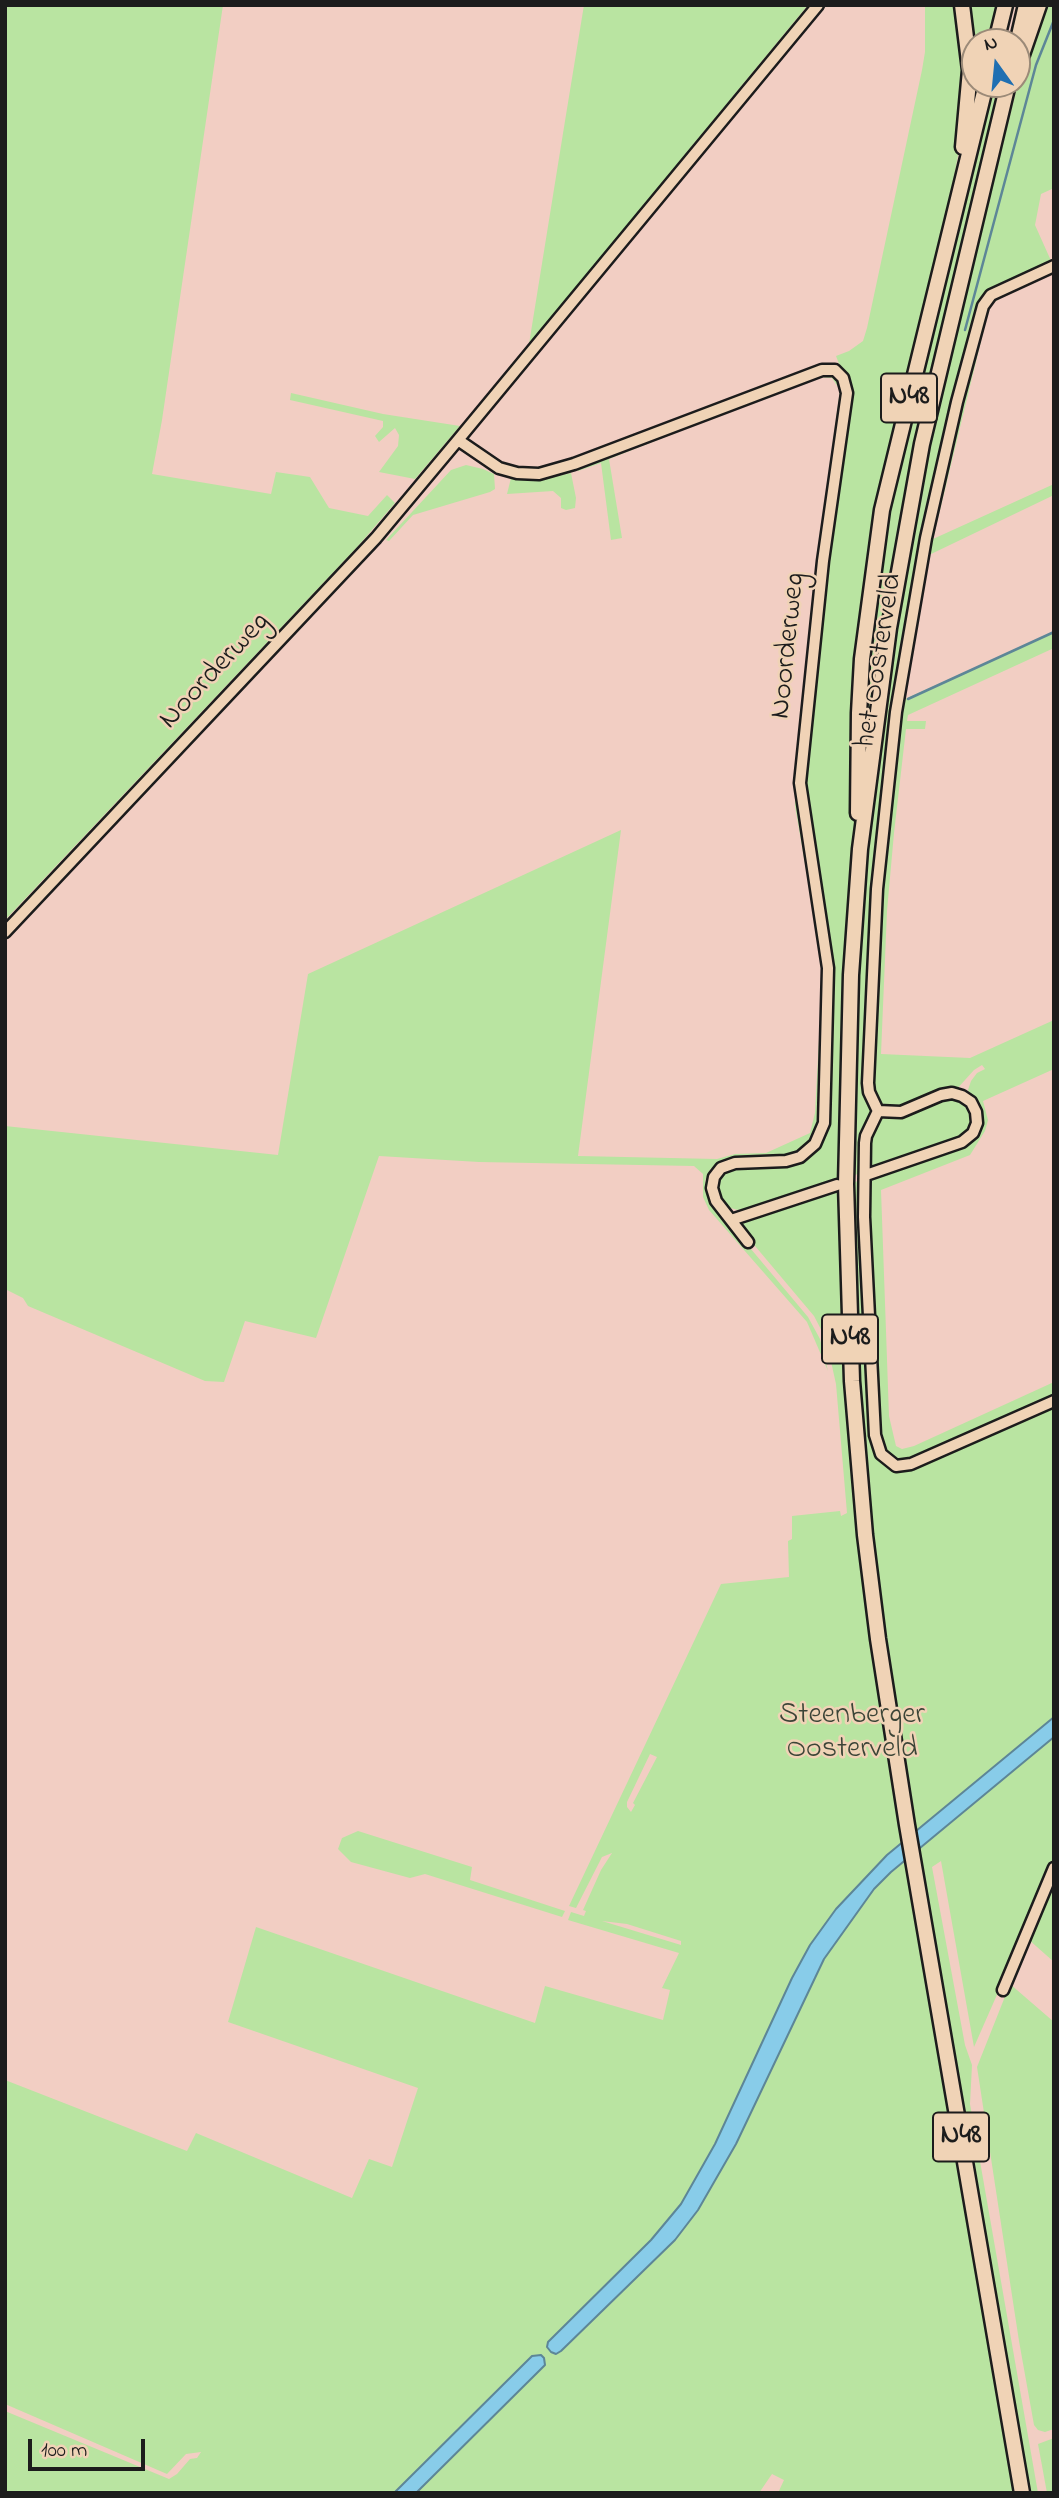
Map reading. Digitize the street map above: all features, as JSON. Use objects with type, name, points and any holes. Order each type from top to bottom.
[{"type":"highway","points":[[955,214],[970,70],[962,5]]},
{"type":"highway","points":[[999,28],[1005,5]]},
{"type":"highway","points":[[1021,28],[1026,5]]},
{"type":"highway","points":[[1031,28],[1039,5]]},
{"type":"highway","name":"N48","points":[[860,849],[857,790],[862,659],[880,523],[983,98]]},
{"type":"highway","name":"N48","points":[[1006,98],[961,277],[909,510],[889,628],[860,849],[851,975],[846,1117],[850,1340],[858,1459],[872,1592],[907,1825],[1022,2493]]},
{"type":"street","name":"Noorderweg","points":[[5,932],[376,538],[818,5]]},
{"type":"street","name":"het Oosterveld","points":[[878,1111],[868,1086],[877,888],[898,700],[926,538],[954,415],[983,306],[991,295],[1054,266]]},
{"type":"street","name":"Noorderweg","points":[[458,440],[499,468],[517,473],[539,474],[573,464],[822,370],[835,370],[841,375],[845,385],[844,419],[825,547],[800,783],[828,968],[824,1123],[815,1144],[800,1157],[786,1161],[735,1163],[721,1168],[713,1182],[713,1194],[717,1204],[748,1242]]},
{"type":"street","points":[[869,1174],[970,1137],[977,1123],[971,1102],[951,1093],[901,1112],[878,1111],[866,1136],[864,1216],[875,1435],[881,1454],[897,1466],[911,1464],[1054,1401]]},
{"type":"street","points":[[731,1220],[837,1185]]},
{"type":"street","points":[[1003,1990],[1054,1868]]},
{"type":"green space","points":[[5,5],[223,5],[152,474],[271,494],[276,472],[310,477],[329,508],[368,516],[387,495],[395,503],[359,545],[5,920]]},
{"type":"green space","points":[[584,5],[808,5],[529,344],[565,121]]},
{"type":"green space","name":"Steenberger Oosterveld","points":[[925,5],[955,5],[961,37],[959,150],[947,216],[881,495],[856,723],[854,852],[839,1177],[846,1367],[863,1464],[852,1253],[855,994],[871,787],[912,512],[1014,98],[1031,98],[1031,47],[1045,5],[1054,5],[1054,188],[1041,194],[1035,225],[1052,263],[990,292],[919,563],[872,931],[873,1113],[860,1173],[853,1176],[855,1182],[860,1180],[880,1458],[893,1468],[1054,1404],[1054,1865],[974,2047],[941,1861],[932,1867],[965,2045],[972,2065],[970,2104],[1038,2493],[1028,2493],[932,1932],[1017,2493],[778,2493],[784,2480],[772,2474],[759,2493],[5,2493],[5,2411],[169,2479],[201,2452],[186,2454],[167,2474],[5,2404],[5,2080],[187,2151],[196,2133],[352,2198],[369,2159],[392,2167],[418,2088],[228,2022],[256,1927],[535,2023],[545,1986],[663,2020],[670,1990],[662,1988],[679,1953],[568,1920],[571,1912],[584,1916],[586,1911],[583,1910],[612,1853],[602,1857],[576,1908],[569,1906],[721,1584],[789,1577],[788,1541],[792,1539],[792,1516],[840,1511],[841,1516],[847,1513],[836,1384],[826,1339],[814,1316],[750,1240],[742,1226],[744,1220],[789,1203],[798,1204],[819,1197],[826,1191],[738,1210],[723,1206],[717,1197],[717,1180],[733,1166],[801,1161],[812,1153],[823,1136],[830,976],[804,810],[803,766],[848,387],[836,356],[863,341],[867,328],[925,52]],"holes":[[[650,1754],[657,1757],[633,1803],[635,1805],[631,1812],[627,1802]],[[602,1921],[627,1924],[681,1941],[681,1945]]]},
{"type":"green space","points":[[967,5],[998,5],[992,28],[970,28]]},
{"type":"green space","points":[[985,98],[1001,98],[944,331],[865,789],[861,720],[886,515]]},
{"type":"green space","points":[[1035,278],[1038,281],[1001,298],[989,308],[933,539],[1054,484],[1054,495],[929,555],[905,699],[1054,632],[1054,648],[908,715],[907,721],[926,721],[925,729],[906,729],[887,911],[881,1054],[970,1058],[1054,1020],[1054,1069],[983,1101],[988,1120],[985,1131],[970,1155],[881,1190],[889,1416],[896,1446],[902,1449],[914,1446],[1054,1382],[1054,1398],[904,1463],[891,1460],[879,1442],[867,1178],[976,1135],[968,1090],[977,1073],[985,1069],[982,1065],[974,1070],[956,1090],[904,1107],[886,1107],[874,1096],[872,1086],[879,889],[910,635],[957,411],[990,299]]},
{"type":"green space","points":[[820,374],[834,374],[843,386],[798,783],[824,954],[820,1120],[813,1142],[800,1153],[715,1171],[711,1168],[705,1181],[730,1224],[808,1317],[820,1339],[828,1371],[807,1322],[709,1210],[703,1197],[703,1174],[694,1166],[479,1162],[379,1156],[316,1338],[245,1321],[224,1382],[205,1381],[28,1306],[23,1298],[5,1289],[5,1126],[278,1155],[308,974],[621,830],[578,1156],[717,1159],[735,1154],[766,1153],[810,1133],[815,1113],[822,985],[820,950],[795,806],[795,771],[812,631],[817,560],[840,390],[832,378],[818,377],[609,459],[622,538],[611,540],[601,463],[578,471],[577,468],[579,464]]},
{"type":"green space","points":[[291,393],[383,414],[460,426],[415,479],[379,472],[398,446],[399,435],[395,428],[379,442],[375,436],[383,427],[383,421],[290,400]]},
{"type":"green space","points":[[466,465],[494,474],[495,489],[413,515],[389,541],[386,540],[451,470]]},
{"type":"green space","points":[[571,473],[576,498],[575,508],[561,508],[561,498],[553,491],[507,494],[511,478],[549,478]]},
{"type":"green space","points":[[951,1096],[965,1101],[973,1113],[972,1127],[964,1138],[917,1154],[887,1160],[868,1170],[868,1137],[878,1119]]},
{"type":"green space","points":[[358,1831],[472,1867],[470,1880],[565,1911],[562,1917],[425,1874],[410,1878],[351,1862],[338,1849],[342,1838]]},
{"type":"green space","points":[[1054,1880],[1054,1962],[1028,1939]]},
{"type":"green space","points":[[1010,1984],[1054,2022],[1054,2429],[1045,2432],[1034,2425],[977,2067]]},
{"type":"green space","points":[[1054,2438],[1054,2493],[1047,2493],[1038,2444]]},
{"type":"water","points":[[1054,1717],[1054,1737],[874,1889],[824,1959],[736,2144],[698,2210],[675,2240],[561,2351],[556,2354],[551,2352],[547,2347],[548,2342],[651,2240],[681,2204],[715,2144],[792,1978],[810,1945],[836,1909],[887,1855]]},
{"type":"water","points":[[541,2355],[545,2365],[416,2493],[394,2493],[532,2356]]},
{"type":"waterway","points":[[965,330],[1036,65],[1054,20]]},
{"type":"waterway","points":[[908,699],[1054,632]]}]
